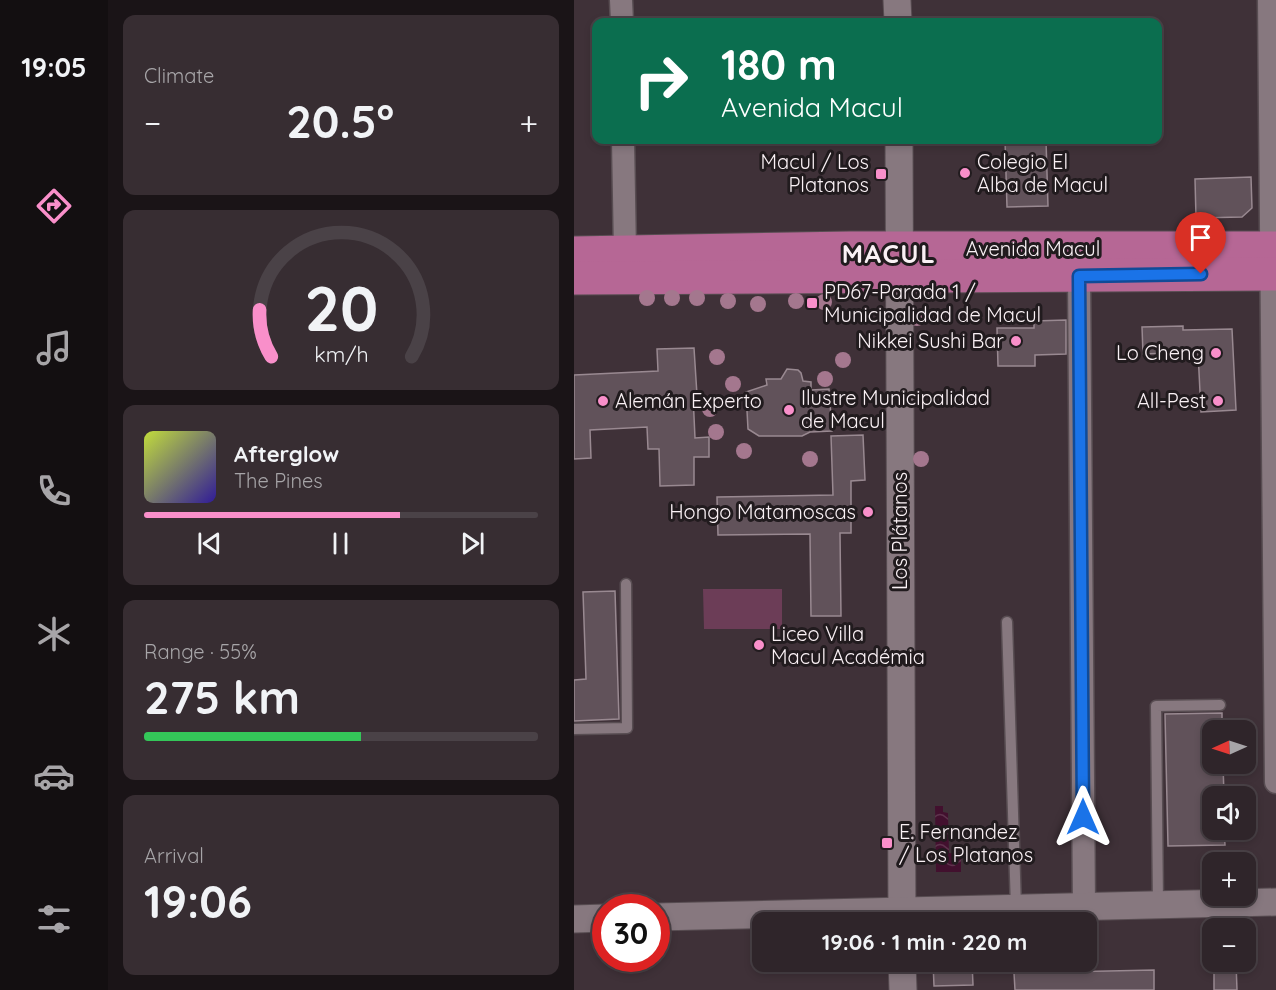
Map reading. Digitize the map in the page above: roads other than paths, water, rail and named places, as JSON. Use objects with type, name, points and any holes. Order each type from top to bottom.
[{"type":"main road","name":"Avenida Macul","points":[[574,253],[625,252],[900,263],[1079,276],[1273,261]]},
{"type":"main road","name":"Avenida Macul","points":[[574,278],[900,263],[1273,261]]},
{"type":"street","points":[[621,0],[622,18]]},
{"type":"street","points":[[897,0],[898,18]]},
{"type":"street","points":[[1269,0],[1276,782]]},
{"type":"street","points":[[624,144],[625,252]]},
{"type":"street","name":"Los Plátanos","points":[[899,144],[902,912]]},
{"type":"street","points":[[1079,276],[1084,907]]},
{"type":"street","points":[[965,912],[1016,908],[1276,902]]},
{"type":"street","points":[[670,917],[752,917]]},
{"type":"street","points":[[574,919],[592,918]]},
{"type":"street","points":[[902,972],[903,990]]},
{"type":"lane","points":[[574,729],[627,728],[626,584]]},
{"type":"lane","points":[[1007,622],[1016,908]]},
{"type":"lane","points":[[1158,905],[1156,706],[1220,705]]},
{"type":"water","points":[[935,806],[943,806],[943,812],[948,813],[949,853],[961,854],[961,872],[936,872]]},
{"type":"place","name":"Colegio El Alba de Macul","points":[[965,173]]},
{"type":"place","name":"Macul / Los Platanos","points":[[881,174]]},
{"type":"place","name":"PD67-Parada 1 / Municipalidad de Macul","points":[[812,303]]},
{"type":"place","name":"Nikkei Sushi Bar","points":[[1016,341]]},
{"type":"place","name":"Lo Cheng","points":[[1216,353]]},
{"type":"place","name":"Alemán Experto","points":[[603,401]]},
{"type":"place","name":"All-Pest","points":[[1218,401]]},
{"type":"place","name":"Ilustre Municipalidad de Macul","points":[[789,410]]},
{"type":"place","name":"Hongo Matamoscas","points":[[868,512]]},
{"type":"place","name":"Liceo Villa Macul Académia","points":[[759,645]]},
{"type":"place","name":"E. Fernandez / Los Platanos","points":[[887,843]]},
{"type":"district","name":"MACUL","points":[[889,254]]}]
